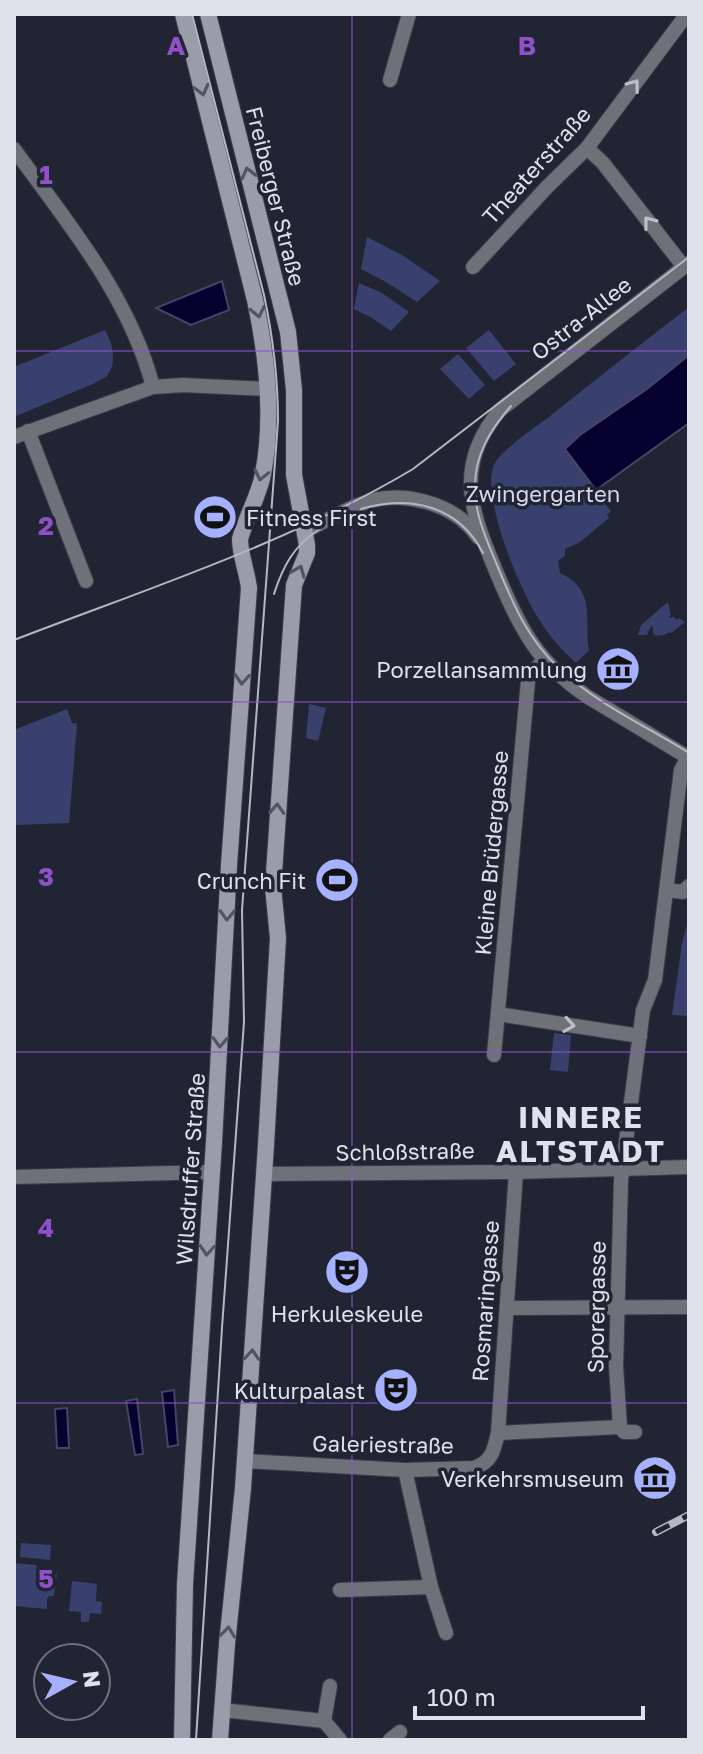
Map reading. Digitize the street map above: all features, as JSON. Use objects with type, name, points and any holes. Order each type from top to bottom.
[{"type":"street","name":"Freiberger Straße","points":[[183,14],[264,343],[268,389],[263,476],[240,539],[247,571],[248,602]]},
{"type":"street","name":"Freiberger Straße","points":[[208,14],[288,332],[294,390],[294,475],[307,553],[294,585],[273,887],[278,938],[264,1174]]},
{"type":"street","points":[[390,80],[409,14]]},
{"type":"street","name":"Theaterstraße","points":[[473,267],[587,148],[687,14]]},
{"type":"street","points":[[587,148],[603,163],[686,265]]},
{"type":"street","points":[[14,149],[104,278],[126,317],[153,387]]},
{"type":"street","name":"Ostra-Allee","points":[[488,555],[472,504],[471,470],[487,426],[500,410],[686,265]]},
{"type":"street","points":[[86,581],[21,434],[153,387],[183,385],[268,389]]},
{"type":"street","points":[[305,531],[364,502],[379,500],[407,499],[432,504],[452,513],[475,533],[516,618],[544,660],[573,687],[688,757]]},
{"type":"street","name":"Wilsdruffer Straße","points":[[182,1740],[185,1584],[248,602]]},
{"type":"street","name":"Kleine Brüdergasse","points":[[494,1055],[528,681],[544,660]]},
{"type":"street","name":"Sporergasse","points":[[620,1427],[616,1366],[622,1169],[643,1010],[655,980],[681,770],[688,757]]},
{"type":"street","points":[[667,890],[683,892],[689,886]]},
{"type":"street","points":[[498,1014],[640,1036]]},
{"type":"street","name":"Schloßstraße","points":[[264,1174],[689,1167]]},
{"type":"street","points":[[14,1177],[212,1172]]},
{"type":"street","name":"Rosmaringasse","points":[[498,1433],[516,1172]]},
{"type":"street","points":[[220,1740],[245,1461],[264,1174]]},
{"type":"street","points":[[507,1308],[689,1307]]},
{"type":"street","points":[[498,1433],[620,1427],[624,1432],[635,1432]]},
{"type":"street","name":"Galeriestraße","points":[[245,1461],[405,1470],[474,1468],[484,1465],[493,1455],[498,1433]]},
{"type":"street","points":[[405,1470],[431,1587],[446,1633]]},
{"type":"street","points":[[340,1590],[431,1587]]},
{"type":"street","points":[[324,1721],[330,1686]]},
{"type":"street","points":[[222,1710],[324,1721],[340,1740]]},
{"type":"green space","points":[[367,237],[402,255],[440,281],[417,302],[361,269]]},
{"type":"green space","points":[[359,283],[382,293],[409,312],[391,331],[354,309]]},
{"type":"green space","name":"Zwingergarten","points":[[689,307],[689,423],[596,490],[611,511],[607,515],[609,518],[580,542],[565,549],[565,556],[558,561],[560,573],[579,588],[586,606],[589,650],[576,663],[544,627],[513,568],[497,521],[491,479],[494,465],[518,440]]},
{"type":"green space","points":[[105,330],[113,359],[107,376],[14,417],[14,367]]},
{"type":"green space","points":[[489,330],[516,364],[494,381],[466,348]]},
{"type":"green space","points":[[458,354],[485,385],[469,399],[440,369]]},
{"type":"green space","points":[[668,602],[669,618],[679,618],[685,622],[664,635],[656,636],[653,626],[647,635],[638,635],[641,625]]},
{"type":"green space","points":[[309,704],[326,708],[318,741],[306,738]]},
{"type":"green space","points":[[67,709],[72,723],[77,724],[69,823],[14,825],[14,730]]},
{"type":"green space","points":[[689,917],[689,1016],[672,1015],[682,943]]},
{"type":"green space","points":[[554,1033],[571,1035],[568,1072],[550,1070]]},
{"type":"green space","points":[[21,1543],[51,1545],[50,1560],[20,1557]]},
{"type":"green space","points":[[14,1563],[36,1565],[40,1575],[45,1577],[57,1573],[54,1596],[47,1598],[47,1609],[14,1606]]},
{"type":"green space","points":[[72,1581],[97,1584],[96,1601],[102,1602],[101,1614],[90,1613],[89,1622],[81,1622],[81,1612],[69,1611]]},
{"type":"shaded area","points":[[222,281],[229,310],[191,325],[156,308]]},
{"type":"shaded area","points":[[689,355],[689,423],[596,490],[565,449]]},
{"type":"shaded area","points":[[174,1390],[178,1445],[168,1447],[162,1392]]},
{"type":"shaded area","points":[[137,1399],[143,1454],[135,1455],[126,1401]]},
{"type":"shaded area","points":[[67,1408],[69,1448],[57,1448],[55,1409]]},
{"type":"tram line","points":[[192,14],[264,295],[274,358],[278,421],[242,910],[244,1022],[196,1740]]},
{"type":"tram line","points":[[14,640],[268,542],[413,469],[689,257]]},
{"type":"tram line","points":[[511,406],[496,424],[480,455],[475,489],[482,528],[516,607],[539,646],[574,682],[689,753]]},
{"type":"tram line","points":[[361,509],[397,503],[431,508],[460,524],[483,553]]},
{"type":"tram line","points":[[274,594],[291,557],[303,542],[320,529]]},
{"type":"railway","points":[[656,1532],[689,1515]]},
{"type":"place","name":"Fitness First","points":[[215,517]]},
{"type":"place","name":"Porzellansammlung","points":[[618,669]]},
{"type":"place","name":"Crunch Fit","points":[[337,880]]},
{"type":"place","name":"Herkuleskeule","points":[[347,1272]]},
{"type":"place","name":"Kulturpalast","points":[[396,1390]]},
{"type":"place","name":"Verkehrsmuseum","points":[[655,1478]]},
{"type":"district","name":"INNERE ALTSTADT","points":[[581,1134]]}]
